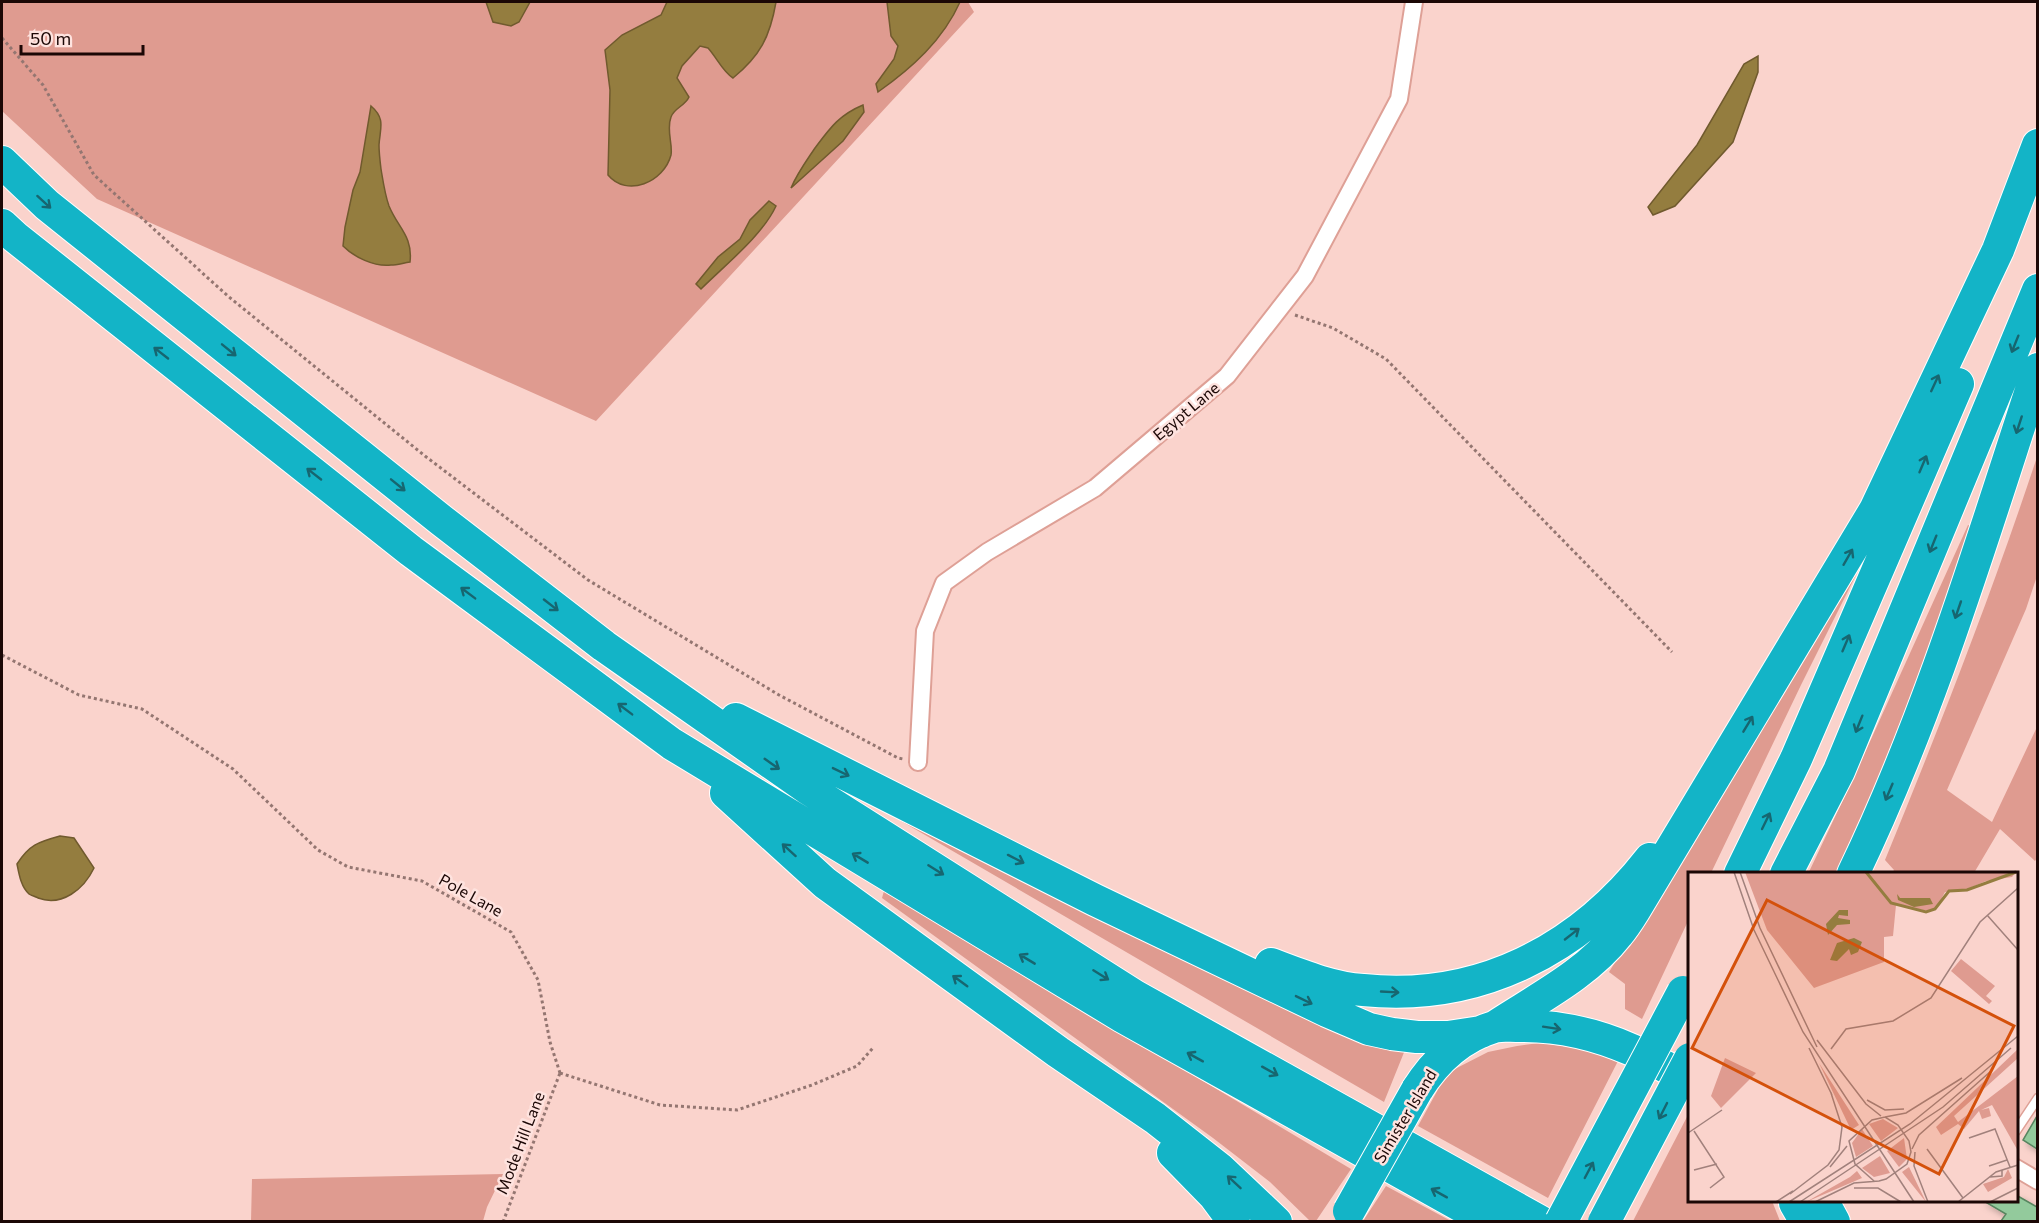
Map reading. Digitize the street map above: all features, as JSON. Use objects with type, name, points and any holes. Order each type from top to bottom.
[{"type":"highway","points":[[604,646],[691,696],[1095,900],[1369,1029],[1417,1037],[1448,1037],[1489,1029],[1578,972],[1598,956],[1618,935],[1634,911],[1875,510],[1998,250],[2037,145]]},
{"type":"highway","points":[[2,162],[47,205],[432,513],[604,646],[807,788],[1135,996],[1541,1221]]},
{"type":"highway","points":[[1740,872],[1796,759],[2037,200]]},
{"type":"highway","points":[[2,225],[411,551],[672,744],[1123,1017],[1490,1221]]},
{"type":"highway","points":[[1787,872],[1839,771],[2037,290]]},
{"type":"highway","points":[[1855,872],[1923,712],[2037,369]]},
{"type":"highway","points":[[672,744],[825,883],[1058,1052],[1155,1118],[1210,1161],[1276,1221]]},
{"type":"highway","points":[[1095,900],[1309,978],[1361,990],[1403,993],[1441,990],[1508,971],[1541,955],[1570,937],[1609,903],[1643,867],[1724,763]]},
{"type":"highway","points":[[1561,1221],[1686,985]]},
{"type":"highway","name":"Simister Island","points":[[1347,1216],[1426,1076],[1441,1058],[1463,1042],[1489,1029],[1538,1025],[1586,1034],[1633,1051],[1688,1079]]},
{"type":"highway","points":[[1058,1052],[1183,1162],[1214,1195],[1234,1221]]},
{"type":"highway","points":[[1604,1221],[1688,1061]]},
{"type":"highway","points":[[1803,1209],[1834,1221]]},
{"type":"street","name":"Egypt Lane","points":[[918,762],[925,631],[944,583],[987,552],[1095,488],[1227,376],[1305,276],[1399,99],[1414,2]]},
{"type":"street","points":[[2018,1169],[2037,1181]]},
{"type":"lane","points":[[2018,1128],[2037,1098]]},
{"type":"path","points":[[2,38],[43,85],[94,175],[229,297],[425,456],[588,580],[779,695],[898,758],[918,762]]},
{"type":"path","points":[[1279,309],[1333,328],[1386,359],[1672,652]]},
{"type":"path","name":"Pole Lane","points":[[2,655],[79,695],[142,709],[234,769],[318,850],[348,867],[422,881],[512,932],[538,980],[550,1042],[560,1072]]},
{"type":"path","points":[[560,1072],[660,1105],[737,1110],[857,1066],[873,1048]]},
{"type":"path","name":"Mode Hill Lane","points":[[503,1221],[560,1072]]},
{"type":"shaded area","points":[[2,2],[968,2],[974,12],[596,421],[97,199],[2,111]]},
{"type":"shaded area","points":[[486,2],[530,2],[519,22],[511,26],[493,22]]},
{"type":"shaded area","points":[[667,2],[776,2],[771,26],[757,54],[733,78],[723,69],[708,48],[700,46],[682,66],[677,78],[689,97],[671,117],[669,127],[671,155],[667,165],[661,173],[644,184],[625,185],[616,182],[608,175],[610,90],[605,50],[622,35],[661,15]]},
{"type":"shaded area","points":[[887,2],[960,2],[936,41],[903,73],[878,92],[876,84],[894,59],[898,46],[891,36]]},
{"type":"shaded area","points":[[1758,56],[1758,72],[1733,142],[1675,206],[1653,215],[1648,207],[1697,145],[1744,64]]},
{"type":"shaded area","points":[[863,105],[864,112],[843,141],[791,188],[805,163],[830,128],[847,113]]},
{"type":"shaded area","points":[[371,106],[379,115],[381,124],[379,154],[386,197],[407,239],[410,262],[393,265],[371,263],[343,246],[353,190],[360,172]]},
{"type":"shaded area","points":[[769,201],[776,206],[762,228],[701,289],[696,284],[718,257],[740,239],[750,220]]},
{"type":"shaded area","points":[[2037,457],[2037,576],[2026,609],[1947,790],[1992,822],[2037,727],[2037,858],[2035,861],[2000,829],[1975,872],[1893,872],[1894,870],[1885,860],[1926,760],[2002,558]]},
{"type":"shaded area","points":[[1968,525],[1977,528],[1861,822],[1837,872],[1809,872]]},
{"type":"shaded area","points":[[1857,573],[1711,872],[1688,872],[1688,921],[1642,1019],[1625,1009],[1625,984],[1609,972]]},
{"type":"shaded area","points":[[858,796],[1407,1045],[1384,1102]]},
{"type":"shaded area","points":[[60,836],[74,838],[94,868],[78,889],[64,898],[47,900],[38,898],[26,891],[17,864],[35,845]]},
{"type":"shaded area","points":[[884,891],[1351,1169],[1316,1221],[1310,1221],[1270,1182],[1213,1138],[882,898]]},
{"type":"shaded area","points":[[1539,1043],[1578,1048],[1618,1061],[1548,1198],[1418,1126],[1447,1073],[1488,1052]]},
{"type":"shaded area","points":[[1688,1115],[1688,1202],[1772,1202],[1780,1221],[1633,1221]]},
{"type":"shaded area","points":[[503,1174],[487,1207],[483,1221],[251,1221],[252,1179]]},
{"type":"shaded area","points":[[1386,1186],[1451,1221],[1363,1221]]},
{"type":"building","points":[[2037,1116],[2037,1149],[2023,1140]]},
{"type":"building","points":[[2018,1196],[2037,1207],[2037,1221],[2001,1221],[2006,1214],[1985,1202],[2018,1202]]}]
